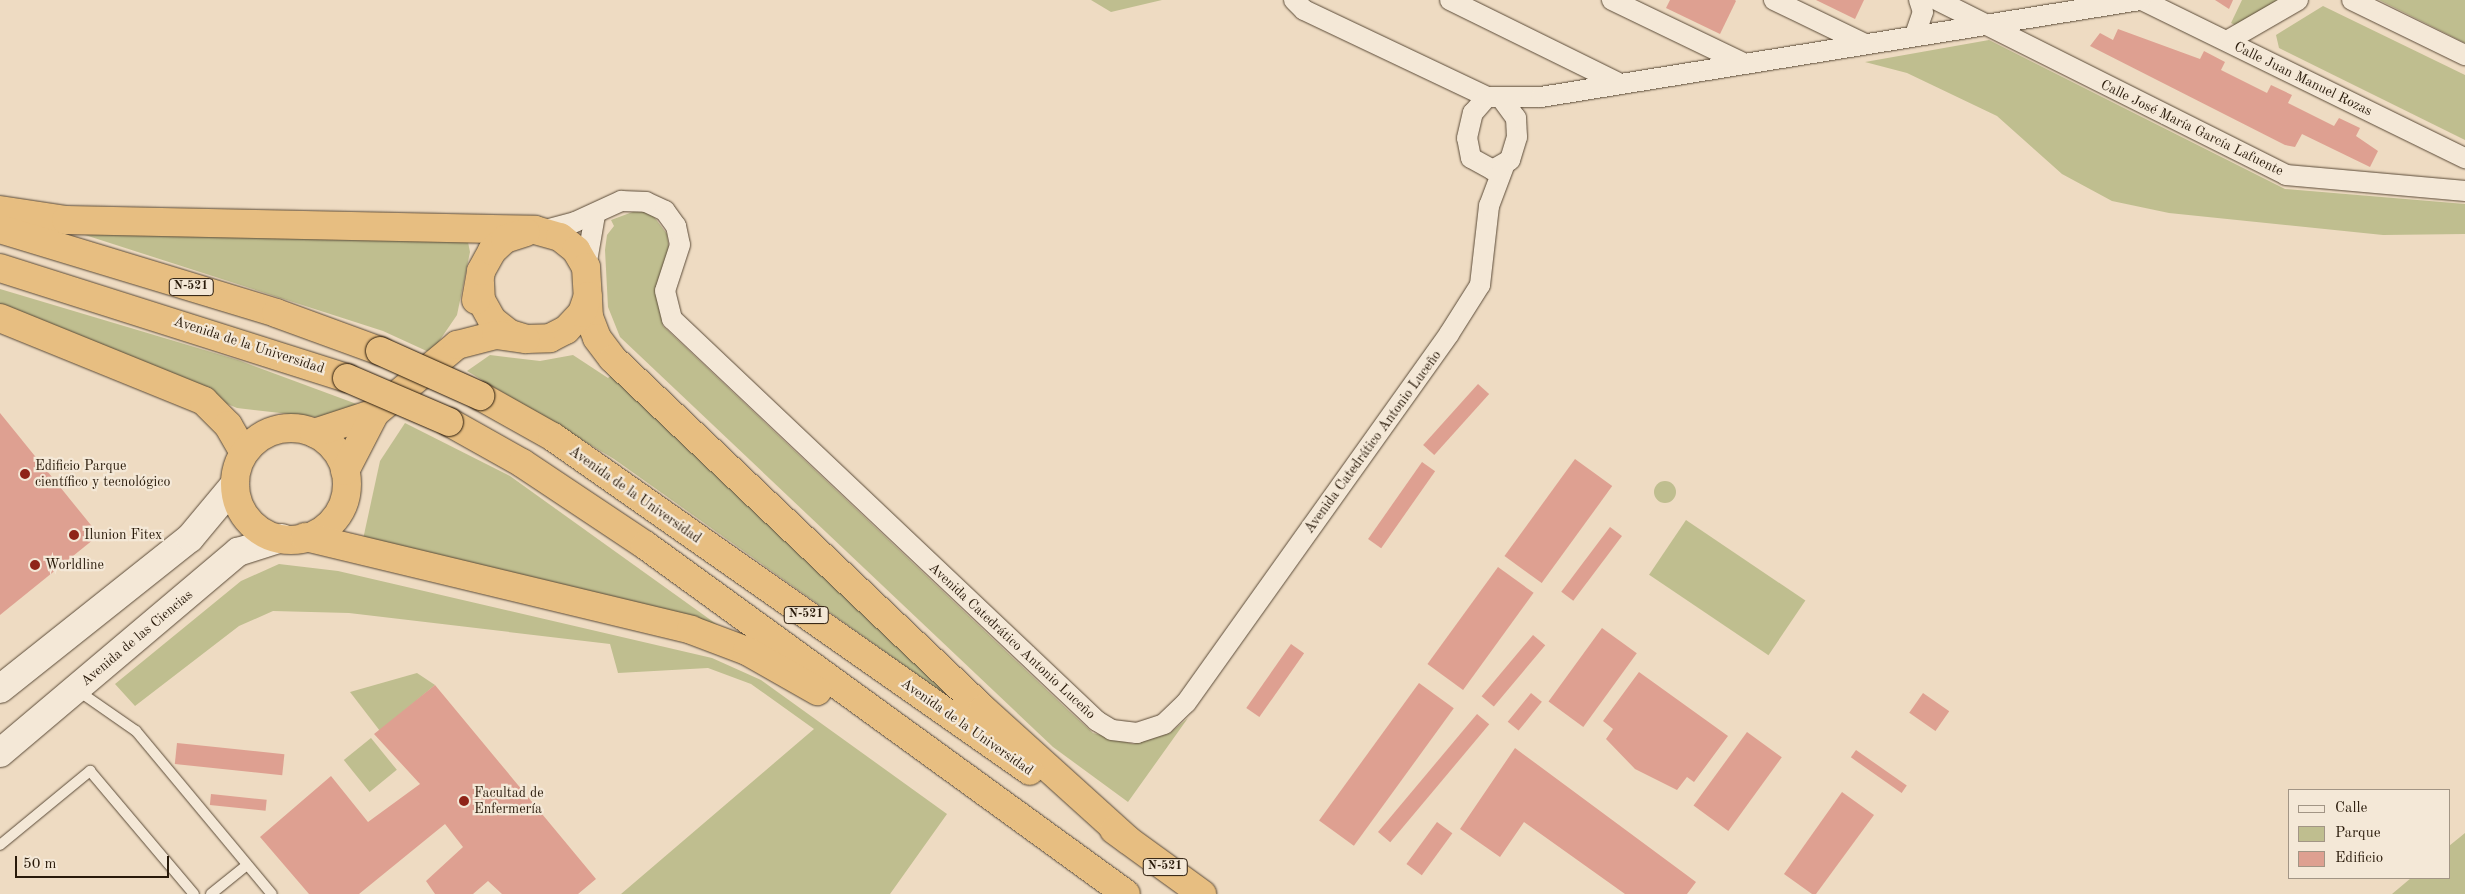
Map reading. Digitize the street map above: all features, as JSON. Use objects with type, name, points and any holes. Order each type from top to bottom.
[{"type":"highway","points":[[0,210],[66,220],[535,231],[571,245],[586,267],[588,296],[597,338],[613,358],[983,709],[1128,840]]},
{"type":"highway","name":"Avenida de la Universidad","points":[[0,230],[276,313],[380,351],[480,396],[553,437],[1128,840],[1202,894]]},
{"type":"highway","points":[[345,471],[375,414],[457,345],[475,307],[485,260],[496,246],[535,231]]},
{"type":"highway","name":"Avenida de la Universidad","points":[[0,268],[347,378],[449,422],[522,463],[645,545],[1126,894]]},
{"type":"highway","points":[[480,282],[481,300],[492,320],[505,331],[526,339]]},
{"type":"highway","points":[[457,345],[496,335],[544,339],[566,330],[578,318],[588,296]]},
{"type":"highway","points":[[0,318],[204,401],[224,419],[244,453]]},
{"type":"highway","points":[[375,414],[314,433],[275,430],[244,453],[235,484],[237,500],[248,520],[294,538],[691,630],[748,651],[912,740]]},
{"type":"highway","points":[[294,538],[323,529],[339,511],[346,494],[345,471],[334,449],[314,433]]},
{"type":"main road","points":[[0,689],[190,538],[235,484]]},
{"type":"main road","name":"Avenida de las Ciencias","points":[[0,753],[238,552],[294,538]]},
{"type":"street","points":[[1294,0],[1304,10],[1455,82],[1495,98],[1516,118]]},
{"type":"street","points":[[1450,0],[1617,82]]},
{"type":"street","points":[[1612,0],[1743,63]]},
{"type":"street","points":[[1774,0],[1865,44]]},
{"type":"street","points":[[1915,35],[1923,12],[1919,0]]},
{"type":"street","name":"Calle José María García Lafuente","points":[[1937,0],[2286,175],[2457,190]]},
{"type":"street","points":[[1541,97],[1516,118],[1515,146],[1504,166],[1493,170],[1476,162],[1467,138],[1473,113],[1495,98],[1541,97],[1617,82],[1988,24],[2074,6],[2141,0]]},
{"type":"street","name":"Calle Juan Manuel Rozas","points":[[2141,0],[2461,157]]},
{"type":"street","points":[[2227,41],[2298,0]]},
{"type":"street","points":[[2352,0],[2465,55]]},
{"type":"street","points":[[1455,82],[1473,113]]},
{"type":"street","points":[[2457,190],[2460,178],[2461,157]]},
{"type":"street","name":"Avenida Catedrático Antonio Luceño","points":[[1476,162],[1489,206]]},
{"type":"street","name":"Avenida Catedrático Antonio Luceño","points":[[535,231],[595,215],[621,201],[646,202],[665,211],[676,226],[680,245],[665,291],[672,319],[1097,721],[1112,730],[1137,733],[1164,724],[1186,704],[1450,334],[1480,285],[1489,206],[1504,166]]},
{"type":"street","points":[[586,267],[595,215]]},
{"type":"lane","points":[[76,690],[136,731],[272,894]]},
{"type":"lane","points":[[0,846],[90,771],[194,894]]},
{"type":"lane","points":[[211,894],[247,865]]},
{"type":"green space","points":[[1091,0],[1162,0],[1111,12]]},
{"type":"green space","points":[[2242,0],[2279,0],[2237,26],[2231,23]]},
{"type":"green space","points":[[2379,0],[2465,0],[2465,43]]},
{"type":"green space","points":[[2323,6],[2465,75],[2465,140],[2279,48],[2276,35]]},
{"type":"green space","points":[[1989,40],[2285,189],[2465,204],[2465,234],[2383,235],[2169,213],[2112,201],[2062,174],[1997,116],[1907,73],[1865,62]]},
{"type":"green space","points":[[638,210],[652,214],[667,234],[669,249],[655,291],[663,326],[1069,711],[1093,733],[1133,744],[1170,733],[1188,718],[1128,802],[1053,747],[620,337],[608,307],[605,250],[607,235],[614,226],[611,220]]},
{"type":"green space","points":[[151,230],[468,242],[470,252],[457,315],[431,353],[383,331],[85,235]]},
{"type":"green space","points":[[0,289],[238,360],[362,406],[324,418],[237,408],[0,309]]},
{"type":"green space","points":[[490,355],[540,361],[573,355],[608,378],[612,375],[947,689],[949,697],[614,459],[467,371]]},
{"type":"green space","points":[[405,423],[510,476],[719,626],[362,544],[380,461]]},
{"type":"green space","points":[[1665,481],[1673,484],[1676,492],[1673,500],[1665,503],[1657,500],[1654,492],[1657,484]]},
{"type":"green space","points":[[1686,520],[1805,601],[1768,655],[1649,575]]},
{"type":"green space","points":[[279,564],[338,571],[712,658],[761,680],[947,814],[890,894],[621,894],[814,729],[751,684],[708,668],[618,673],[610,644],[349,613],[273,611],[239,626],[135,706],[115,684],[241,581]]},
{"type":"green space","points":[[417,673],[435,685],[380,731],[350,692]]},
{"type":"green space","points":[[371,738],[397,770],[370,792],[344,760]]},
{"type":"green space","points":[[2465,833],[2465,894],[2392,894],[2410,879],[2450,879],[2450,845]]},
{"type":"building","points":[[1670,0],[1736,1],[1720,34],[1666,8]]},
{"type":"building","points":[[1816,0],[1864,0],[1855,19]]},
{"type":"building","points":[[2215,0],[2233,0],[2229,9]]},
{"type":"building","points":[[2118,29],[2200,59],[2204,51],[2225,62],[2221,70],[2267,93],[2271,85],[2292,95],[2288,103],[2334,126],[2339,118],[2360,128],[2356,136],[2378,151],[2370,167],[2302,134],[2295,147],[2285,145],[2090,46],[2100,33],[2113,40]]},
{"type":"building","points":[[1478,384],[1489,394],[1434,455],[1423,445]]},
{"type":"building","name":"Edificio Parque científico y tecnológico","points":[[0,413],[99,535],[0,615]]},
{"type":"building","points":[[1575,459],[1612,486],[1542,583],[1504,556]]},
{"type":"building","points":[[1422,462],[1435,471],[1381,548],[1368,539]]},
{"type":"building","points":[[1610,527],[1622,536],[1573,601],[1561,592]]},
{"type":"building","points":[[1498,567],[1534,593],[1463,690],[1427,664]]},
{"type":"building","points":[[1602,628],[1637,653],[1583,727],[1549,702]]},
{"type":"building","points":[[1533,635],[1545,645],[1494,707],[1482,696]]},
{"type":"building","points":[[1291,644],[1304,653],[1259,717],[1246,708]]},
{"type":"building","points":[[1639,672],[1728,736],[1694,782],[1687,777],[1677,790],[1635,769],[1606,739],[1613,729],[1603,721]]},
{"type":"building","points":[[1419,683],[1454,708],[1354,846],[1319,821]]},
{"type":"building","name":"Facultad de Enfermería","points":[[435,685],[596,879],[578,894],[502,894],[488,881],[473,894],[435,894],[426,881],[463,847],[445,824],[359,894],[309,894],[260,837],[331,776],[368,822],[420,784],[374,734]]},
{"type":"building","points":[[1531,693],[1542,702],[1519,731],[1508,722]]},
{"type":"building","points":[[1923,693],[1949,711],[1935,731],[1909,713]]},
{"type":"building","points":[[1477,714],[1489,724],[1390,842],[1378,832]]},
{"type":"building","points":[[1747,732],[1782,757],[1728,831],[1694,806]]},
{"type":"building","points":[[177,743],[284,754],[282,775],[175,764]]},
{"type":"building","points":[[1515,748],[1696,882],[1687,894],[1625,894],[1524,822],[1500,857],[1460,829]]},
{"type":"building","points":[[1856,750],[1907,786],[1902,793],[1851,757]]},
{"type":"building","points":[[1842,792],[1874,815],[1816,894],[1812,894],[1784,874]]},
{"type":"building","points":[[211,794],[267,800],[266,811],[210,805]]},
{"type":"building","points":[[1437,822],[1452,833],[1422,875],[1406,864]]},
{"type":"place","name":"Edificio Parque científico y tecnológico","points":[[25,474]]},
{"type":"place","name":"Ilunion Fitex","points":[[74,535]]},
{"type":"place","name":"Worldline","points":[[35,565]]},
{"type":"place","name":"Facultad de Enfermería","points":[[464,801]]}]
